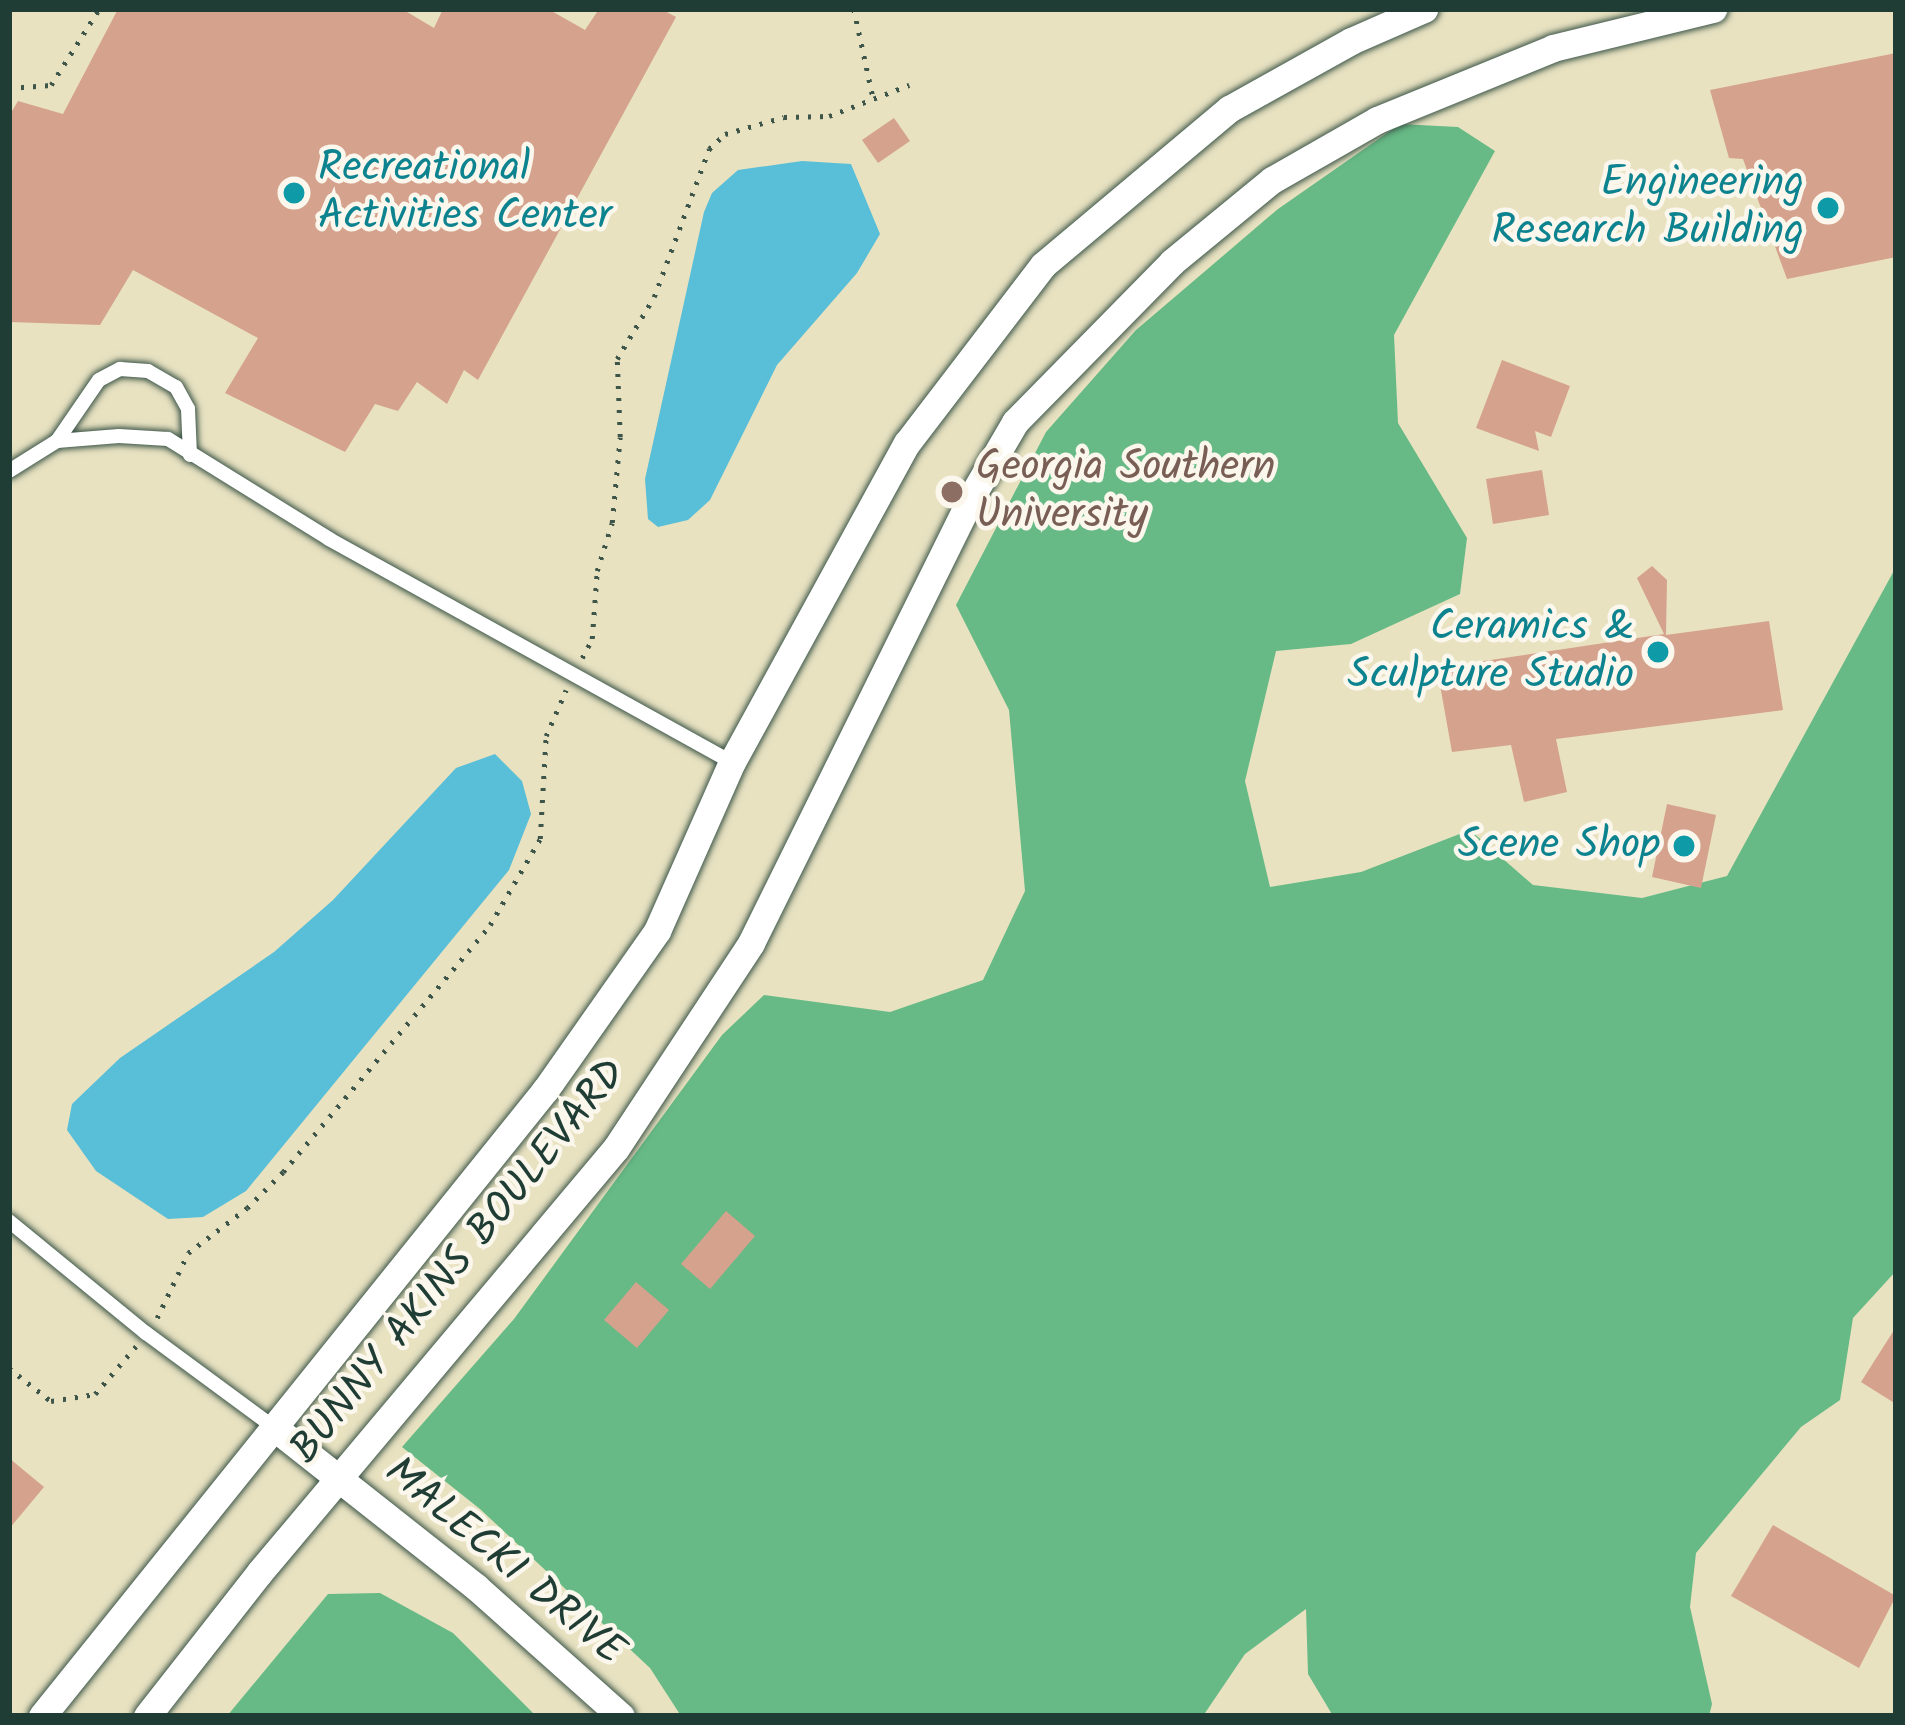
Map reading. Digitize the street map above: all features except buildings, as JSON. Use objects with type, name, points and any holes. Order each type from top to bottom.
[{"type":"street","name":"BUNNY AKINS BOULEVARD","points":[[42,1716],[546,1089],[657,931],[732,762],[907,443],[1043,265],[1228,109],[1351,41],[1424,9]]},
{"type":"street","name":"BUNNY AKINS BOULEVARD","points":[[147,1716],[616,1148],[751,943],[953,533],[1015,422],[1172,262],[1272,180],[1377,120],[1553,48],[1713,9]]},
{"type":"street","name":"MALECKI DRIVE","points":[[276,1429],[476,1587],[621,1716]]},
{"type":"lane","points":[[9,471],[57,442],[99,380],[120,369],[148,371],[176,387],[188,409],[190,455]]},
{"type":"lane","points":[[57,442],[167,439],[572,676],[732,762]]},
{"type":"lane","points":[[9,1221],[146,1333],[276,1429]]},
{"type":"path","points":[[9,88],[51,85],[99,9]]},
{"type":"path","points":[[854,9],[873,98]]},
{"type":"path","points":[[9,1368],[51,1401],[95,1394],[168,1304],[188,1252],[247,1208],[284,1172],[490,926],[541,839],[546,736],[592,639],[597,571],[612,523],[620,437],[617,359],[625,338],[654,297],[699,167],[724,134],[784,117],[829,116],[909,85]]},
{"type":"green space","points":[[1400,124],[1458,127],[1495,151],[1394,335],[1398,423],[1467,538],[1460,594],[1351,644],[1276,651],[1245,781],[1270,887],[1361,872],[1470,830],[1533,885],[1642,898],[1727,876],[1896,567],[1896,1271],[1853,1318],[1840,1400],[1801,1427],[1696,1553],[1690,1607],[1712,1704],[1709,1716],[1333,1716],[1308,1674],[1306,1609],[1245,1654],[1203,1716],[681,1716],[650,1668],[480,1509],[402,1447],[514,1319],[722,1035],[764,995],[890,1012],[983,980],[1025,891],[1009,710],[956,605],[1046,432],[1136,330],[1278,209]]},
{"type":"green space","points":[[380,1593],[453,1633],[536,1716],[227,1716],[328,1594]]},
{"type":"water","points":[[802,161],[851,164],[880,234],[857,273],[777,365],[710,500],[688,520],[658,527],[648,519],[645,479],[704,212],[712,193],[738,170]]},
{"type":"water","points":[[495,754],[522,781],[531,814],[509,870],[246,1191],[203,1217],[168,1219],[96,1171],[67,1130],[72,1104],[120,1058],[274,952],[333,900],[456,768]]},
{"type":"place","name":"Recreational Activities Center","points":[[294,193]]},
{"type":"place","name":"Engineering Research Building","points":[[1828,208]]},
{"type":"place","name":"Georgia Southern University","points":[[952,492]]},
{"type":"place","name":"Ceramics & Sculpture Studio","points":[[1658,652]]},
{"type":"place","name":"Scene Shop","points":[[1684,846]]}]
